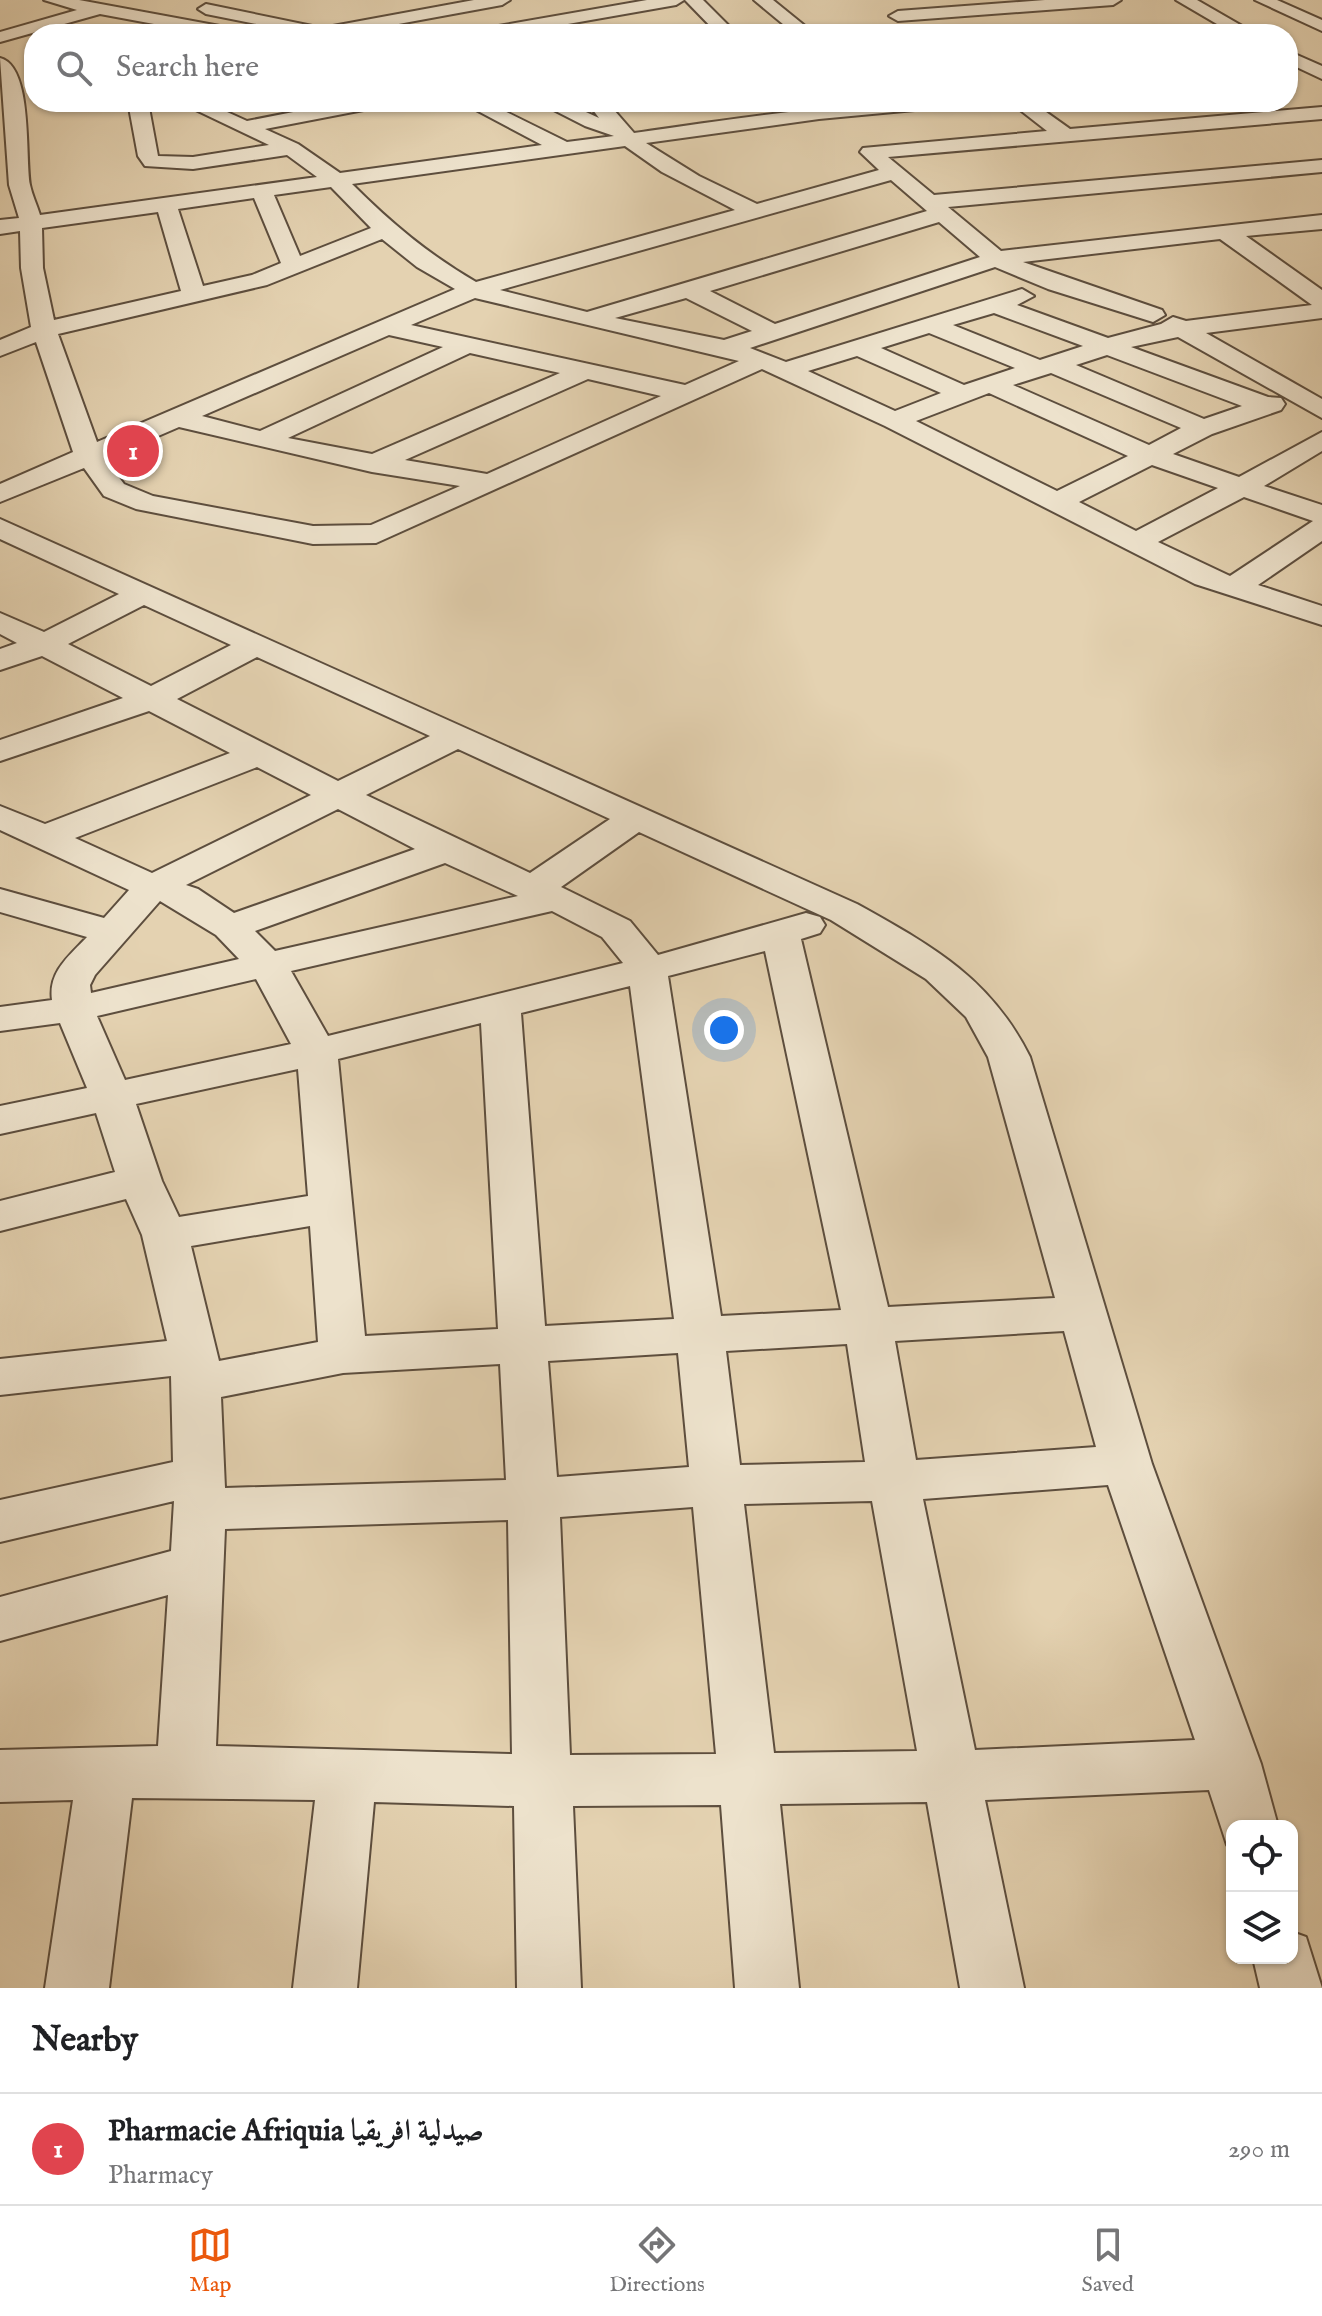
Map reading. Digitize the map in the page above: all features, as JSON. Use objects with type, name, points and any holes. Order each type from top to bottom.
[{"type":"street","points":[[52,0],[182,24]]},
{"type":"street","points":[[45,24],[130,0]]},
{"type":"street","points":[[364,24],[502,0]]},
{"type":"street","points":[[538,24],[676,0]]},
{"type":"street","points":[[693,0],[718,24]]},
{"type":"street","points":[[762,0],[793,24]]},
{"type":"street","points":[[909,24],[892,12],[1113,0]]},
{"type":"street","points":[[1184,0],[1228,24]]},
{"type":"street","points":[[1263,0],[1322,26]]},
{"type":"street","points":[[392,3],[445,12]]},
{"type":"street","points":[[188,5],[282,24]]},
{"type":"street","points":[[327,24],[352,9]]},
{"type":"street","points":[[125,24],[145,17]]},
{"type":"street","points":[[24,30],[2,36],[10,57],[6,100],[10,186],[31,223],[21,269],[88,455],[114,490],[146,503],[313,535],[359,536],[385,531],[689,394],[774,365],[857,347],[931,325],[1056,284]]},
{"type":"street","points":[[1298,60],[1317,68]]},
{"type":"street","points":[[139,112],[144,143],[152,162],[173,165],[291,148]]},
{"type":"street","points":[[211,112],[291,148],[337,181],[385,230],[425,262],[473,290],[585,319],[725,348],[774,365],[894,420],[1233,588],[1322,616]]},
{"type":"street","points":[[245,127],[308,112]]},
{"type":"street","points":[[491,112],[563,148]]},
{"type":"street","points":[[570,112],[622,133],[683,176],[760,219]]},
{"type":"street","points":[[606,112],[622,133]]},
{"type":"street","points":[[0,227],[563,148],[622,133],[782,112]]},
{"type":"street","points":[[817,112],[996,259],[1056,284],[1153,315],[1318,403]]},
{"type":"street","points":[[1034,112],[1066,135]]},
{"type":"street","points":[[857,142],[1066,135],[1322,113]]},
{"type":"street","points":[[1236,121],[1261,137]]},
{"type":"street","points":[[1286,152],[1319,169]]},
{"type":"street","points":[[585,319],[653,301],[688,280],[715,283],[836,248],[934,208],[1319,169]]},
{"type":"street","points":[[0,494],[473,290],[692,231],[760,219],[892,173]]},
{"type":"street","points":[[262,191],[294,268]]},
{"type":"street","points":[[166,204],[195,297]]},
{"type":"street","points":[[725,348],[996,259],[1076,247],[1322,222]]},
{"type":"street","points":[[0,349],[44,330],[195,297],[294,268],[385,230]]},
{"type":"street","points":[[692,231],[721,242]]},
{"type":"street","points":[[1225,232],[1322,301]]},
{"type":"street","points":[[806,237],[836,248]]},
{"type":"street","points":[[633,247],[660,259]]},
{"type":"street","points":[[1076,247],[1153,315]]},
{"type":"street","points":[[751,253],[780,264]]},
{"type":"street","points":[[572,264],[653,301]]},
{"type":"street","points":[[688,280],[771,331]]},
{"type":"street","points":[[995,305],[1265,405]]},
{"type":"street","points":[[894,420],[1045,366],[1179,327],[1322,311]]},
{"type":"street","points":[[931,325],[1203,428]]},
{"type":"street","points":[[385,327],[689,394]]},
{"type":"street","points":[[261,440],[466,346]]},
{"type":"street","points":[[857,347],[964,394]]},
{"type":"street","points":[[372,464],[586,371]]},
{"type":"street","points":[[990,384],[1149,455],[1322,515]]},
{"type":"street","points":[[1058,502],[1203,428],[1265,405],[1318,403]]},
{"type":"street","points":[[176,418],[372,464],[491,483]]},
{"type":"street","points":[[1137,542],[1242,487],[1322,440]]},
{"type":"street","points":[[0,528],[844,912],[947,974],[982,1008],[1001,1035],[1126,1464],[1232,1764],[1246,1820]]},
{"type":"street","points":[[1233,588],[1322,528]]},
{"type":"street","points":[[0,660],[43,645],[142,594]]},
{"type":"street","points":[[0,622],[262,753],[446,850],[546,893],[616,929],[647,967],[700,1335],[748,1779],[767,1988]]},
{"type":"street","points":[[0,751],[154,698],[254,646]]},
{"type":"street","points":[[186,1771],[200,1492],[196,1369],[165,1235],[140,1181],[112,1097],[74,1009],[70,996],[72,978],[153,887],[457,736]]},
{"type":"street","points":[[44,837],[262,753]]},
{"type":"street","points":[[0,817],[205,908],[230,927],[267,965],[303,1024],[316,1052],[343,1355]]},
{"type":"street","points":[[6,1015],[74,1009],[267,965],[546,893],[635,818]]},
{"type":"street","points":[[230,927],[446,850]]},
{"type":"street","points":[[0,900],[112,932]]},
{"type":"street","points":[[0,1120],[316,1052],[781,934],[844,912]]},
{"type":"street","points":[[781,934],[868,1325],[894,1481],[954,1776],[992,1988]]},
{"type":"street","points":[[500,1004],[533,1499],[549,1988]]},
{"type":"street","points":[[0,1216],[140,1181]]},
{"type":"street","points":[[165,1235],[332,1207]]},
{"type":"street","points":[[0,1377],[196,1369],[521,1342],[1082,1313]]},
{"type":"street","points":[[0,1521],[200,1492],[533,1499],[717,1485],[894,1481],[1126,1464]]},
{"type":"street","points":[[0,1619],[198,1565]]},
{"type":"street","points":[[0,1776],[186,1771],[542,1781],[748,1779],[954,1776],[1232,1764]]},
{"type":"street","points":[[77,1988],[106,1772]]},
{"type":"street","points":[[325,1988],[347,1777]]},
{"type":"street","points":[[1286,1964],[1292,1988]]},
{"type":"place","name":"Pharmacie Afriquia صيدلية افريقيا","points":[[133,451]]}]
